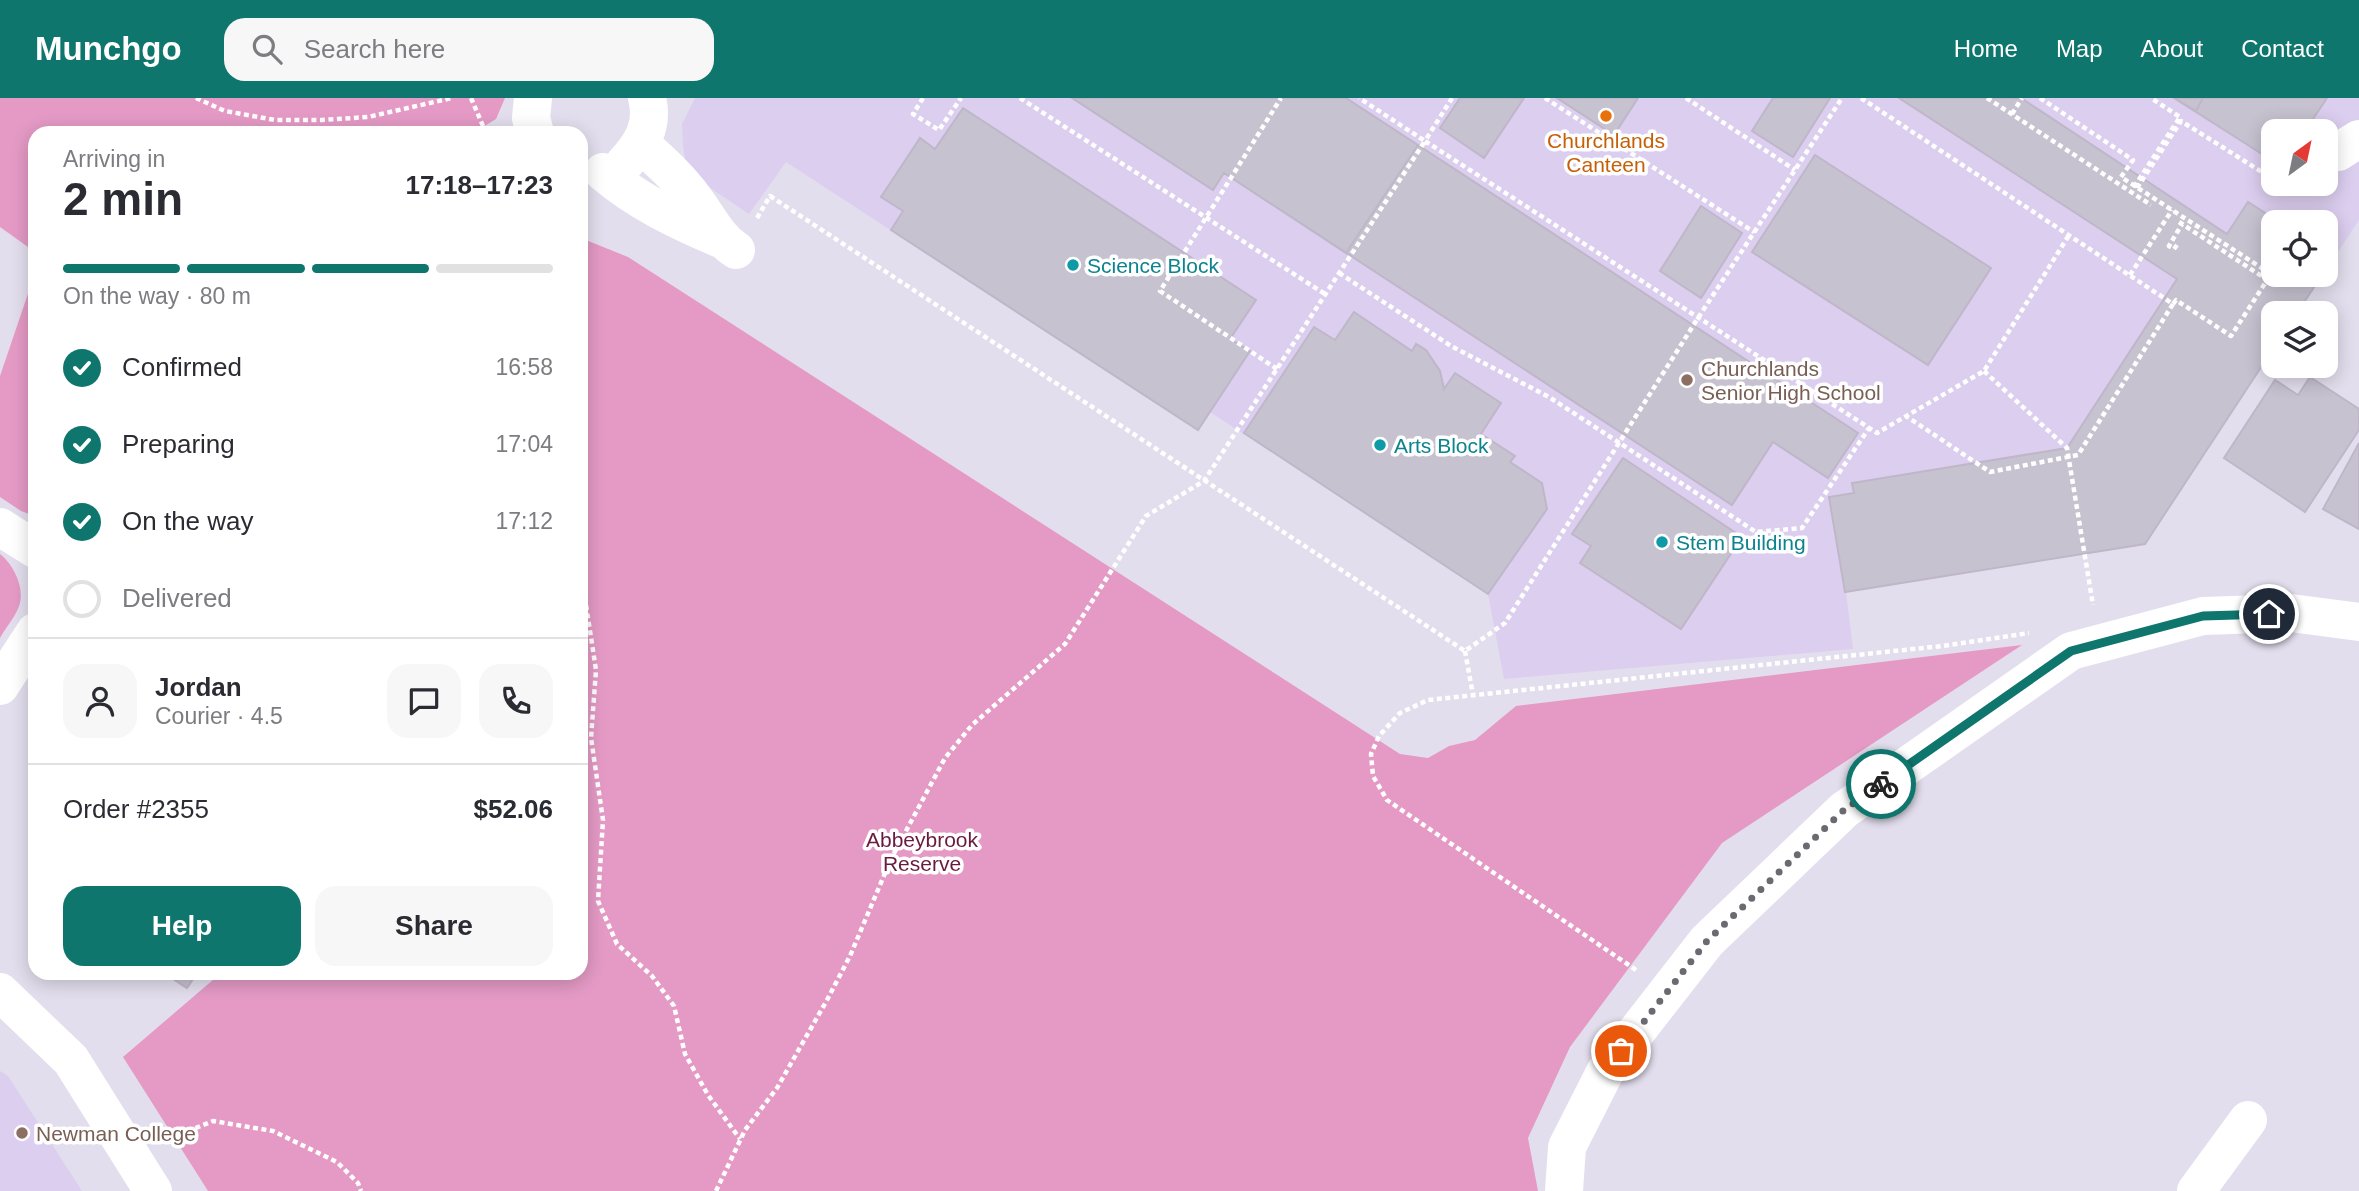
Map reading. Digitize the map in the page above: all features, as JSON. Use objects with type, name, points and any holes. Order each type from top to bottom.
[{"type":"street","points":[[592,172],[624,165],[642,145],[649,126],[650,109],[647,98]]},
{"type":"street","points":[[642,145],[664,164],[736,239]]},
{"type":"street","points":[[592,172],[618,184],[675,219],[736,239]]},
{"type":"street","points":[[0,527],[28,545]]},
{"type":"street","points":[[1564,1191],[1567,1147],[1605,1072],[1707,941],[1844,810],[2071,651],[2203,616],[2291,613],[2359,622]]},
{"type":"street","points":[[0,686],[28,643]]},
{"type":"street","points":[[0,992],[71,1060],[153,1191]]},
{"type":"street","points":[[2196,1191],[2248,1120]]},
{"type":"path","points":[[196,98],[225,111],[275,120],[368,117],[452,98]]},
{"type":"path","points":[[471,98],[483,126]]},
{"type":"path","points":[[923,98],[913,114],[939,130],[961,98]]},
{"type":"path","points":[[1020,98],[1326,294]]},
{"type":"path","points":[[1277,369],[1160,291],[1281,98]]},
{"type":"path","points":[[1359,98],[1877,433],[1984,371],[2069,235]]},
{"type":"path","points":[[716,1191],[745,1130],[777,1088],[827,1000],[850,956],[891,859],[945,758],[972,725],[1065,644],[1146,516],[1205,481],[1452,98]]},
{"type":"path","points":[[1545,98],[1754,232]]},
{"type":"path","points":[[1686,98],[1795,170]]},
{"type":"path","points":[[1465,651],[1505,623],[1698,318],[1842,98]]},
{"type":"path","points":[[1861,98],[2173,304]]},
{"type":"path","points":[[1987,98],[2151,205]]},
{"type":"path","points":[[2012,114],[2022,98]]},
{"type":"path","points":[[2040,98],[2133,160],[2121,177],[2245,261],[2261,275]]},
{"type":"path","points":[[2131,192],[2180,117],[2151,98]]},
{"type":"path","points":[[2137,188],[2181,121],[2261,171]]},
{"type":"path","points":[[736,239],[770,196],[1465,651],[1473,695]]},
{"type":"path","points":[[2130,275],[2172,210]]},
{"type":"path","points":[[1906,416],[1990,472],[2078,455],[2176,300],[2231,336],[2271,274],[2181,223],[2169,246],[2174,250],[2177,245]]},
{"type":"path","points":[[1339,273],[1451,346],[1549,397],[1756,532],[1802,528],[1869,428]]},
{"type":"path","points":[[1984,371],[2067,448],[2094,608]]},
{"type":"path","points":[[588,618],[596,670],[591,737],[603,820],[598,901],[617,944],[652,975],[674,1006],[685,1054],[708,1095],[741,1139]]},
{"type":"path","points":[[1668,991],[1387,800],[1373,776],[1371,754],[1379,736],[1400,713],[1428,699],[1942,646],[2033,632],[2071,651]]},
{"type":"path","points":[[130,1154],[213,1121],[274,1131],[337,1162],[358,1183],[362,1191]]},
{"type":"shaded area","name":"Churchlands Senior High School","points":[[695,98],[2359,98],[2359,220],[2338,252],[2338,210],[2261,210],[2261,287],[2314,287],[2305,301],[2261,301],[2261,367],[2145,544],[1846,592],[1853,649],[1504,679],[1488,594],[1210,412],[1198,430],[786,162],[749,214],[700,181],[686,165],[682,124]]},
{"type":"shaded area","name":"Newman College","points":[[0,1071],[8,1076],[82,1191],[0,1191]]},
{"type":"green space","points":[[0,98],[505,98],[496,119],[484,126],[28,126],[28,247],[0,227]]},
{"type":"green space","name":"Abbeybrook Reserve","points":[[588,241],[628,257],[1400,754],[1428,758],[1449,746],[1475,740],[1516,706],[2022,645],[1722,843],[1570,1047],[1528,1138],[1538,1191],[208,1191],[123,1057],[213,980],[588,980]]},
{"type":"green space","points":[[28,294],[28,514],[0,497],[0,376]]},
{"type":"green space","points":[[0,554],[16,576],[21,596],[16,612],[0,638]]},
{"type":"building","points":[[1072,98],[1346,98],[1858,433],[1828,478],[1773,442],[1732,505],[1224,173],[1213,190]]},
{"type":"building","name":"Science Block","points":[[1072,98],[1346,98],[1418,145],[1346,253],[1224,173],[1213,190]]},
{"type":"building","points":[[1460,98],[1524,98],[1484,158],[1440,128]]},
{"type":"building","name":"Churchlands Canteen","points":[[1557,98],[1638,98],[1614,135]]},
{"type":"building","points":[[1773,98],[1830,98],[1793,157],[1752,131]]},
{"type":"building","points":[[1899,98],[2021,98],[2227,234],[2248,202],[2261,210],[2261,287],[2314,287],[2305,301],[2261,301],[2261,367],[2145,544],[1845,592],[1829,497],[1854,493],[1852,483],[2067,448],[2177,279]]},
{"type":"building","points":[[2174,98],[2327,98],[2313,119],[2261,119],[2261,153]]},
{"type":"building","points":[[2174,98],[2203,98],[2196,111]]},
{"type":"building","name":"Science Block","points":[[963,108],[1256,300],[1230,339],[1250,351],[1198,430],[891,230],[903,211],[881,197],[920,138],[935,149]]},
{"type":"building","points":[[1815,155],[1991,268],[1928,365],[1752,252]]},
{"type":"building","points":[[1701,206],[1742,233],[1701,298],[1660,271]]},
{"type":"building","name":"Arts Block","points":[[1354,312],[1412,351],[1416,344],[1426,350],[1440,371],[1444,389],[1455,373],[1501,403],[1481,434],[1515,456],[1510,462],[1542,483],[1547,509],[1488,594],[1244,433],[1314,327],[1335,340]]},
{"type":"building","points":[[2312,378],[2359,409],[2359,430],[2305,512],[2224,458],[2275,380],[2298,395]]},
{"type":"building","points":[[2359,443],[2359,529],[2323,509]]},
{"type":"building","name":"Stem Building","points":[[1623,458],[1742,537],[1681,629],[1580,563],[1591,546],[1572,534]]},
{"type":"building","points":[[175,980],[192,980],[187,988]]},
{"type":"way so far","points":[[1621,1051],[1707,941],[1844,810],[1881,784]]},
{"type":"place","name":"Churchlands Canteen","points":[[1606,116]]},
{"type":"place","name":"Science Block","points":[[1073,265]]},
{"type":"place","name":"Churchlands Senior High School","points":[[1687,380]]},
{"type":"place","name":"Arts Block","points":[[1380,445]]},
{"type":"place","name":"Stem Building","points":[[1662,542]]},
{"type":"place","name":"Newman College","points":[[22,1133]]},
{"type":"route","points":[[1881,784],[2071,651],[2203,616],[2269,614]]}]
